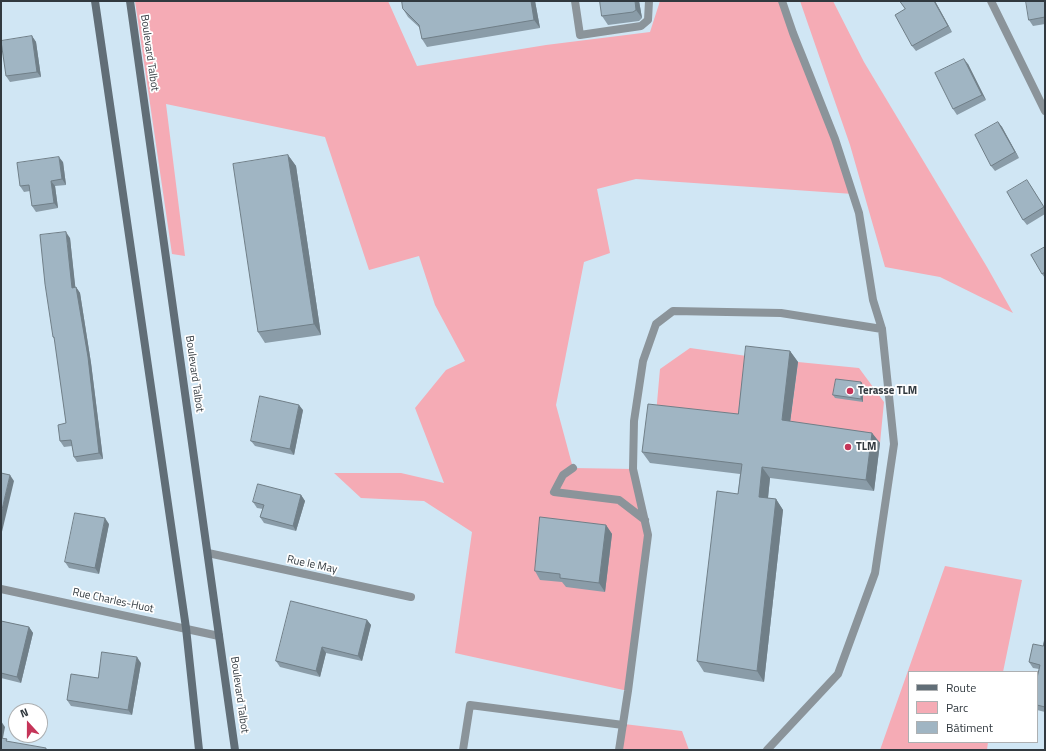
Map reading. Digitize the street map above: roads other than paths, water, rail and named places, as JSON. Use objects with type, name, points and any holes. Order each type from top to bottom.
[{"type":"main road","points":[[95,1],[186,628],[199,750]]},
{"type":"main road","name":"Boulevard Talbot","points":[[130,1],[235,750]]},
{"type":"street","points":[[575,1],[580,35],[641,26],[648,20],[649,1]]},
{"type":"street","points":[[766,750],[838,674],[875,573],[894,444],[882,329],[873,300],[859,213],[835,139],[793,33],[782,1]]},
{"type":"street","points":[[991,1],[1045,111]]},
{"type":"street","points":[[619,750],[648,535],[633,469],[634,421],[643,361],[656,324],[673,311],[773,313],[882,329]]},
{"type":"street","points":[[573,468],[563,475],[554,492],[619,500],[645,520]]},
{"type":"street","name":"Rue le May","points":[[208,553],[411,597]]},
{"type":"street","name":"Rue Charles-Huot","points":[[1,589],[220,636]]},
{"type":"street","points":[[463,750],[470,705],[623,725]]},
{"type":"place","name":"Terasse TLM","points":[[850,391]]},
{"type":"place","name":"TLM","points":[[848,447]]}]
